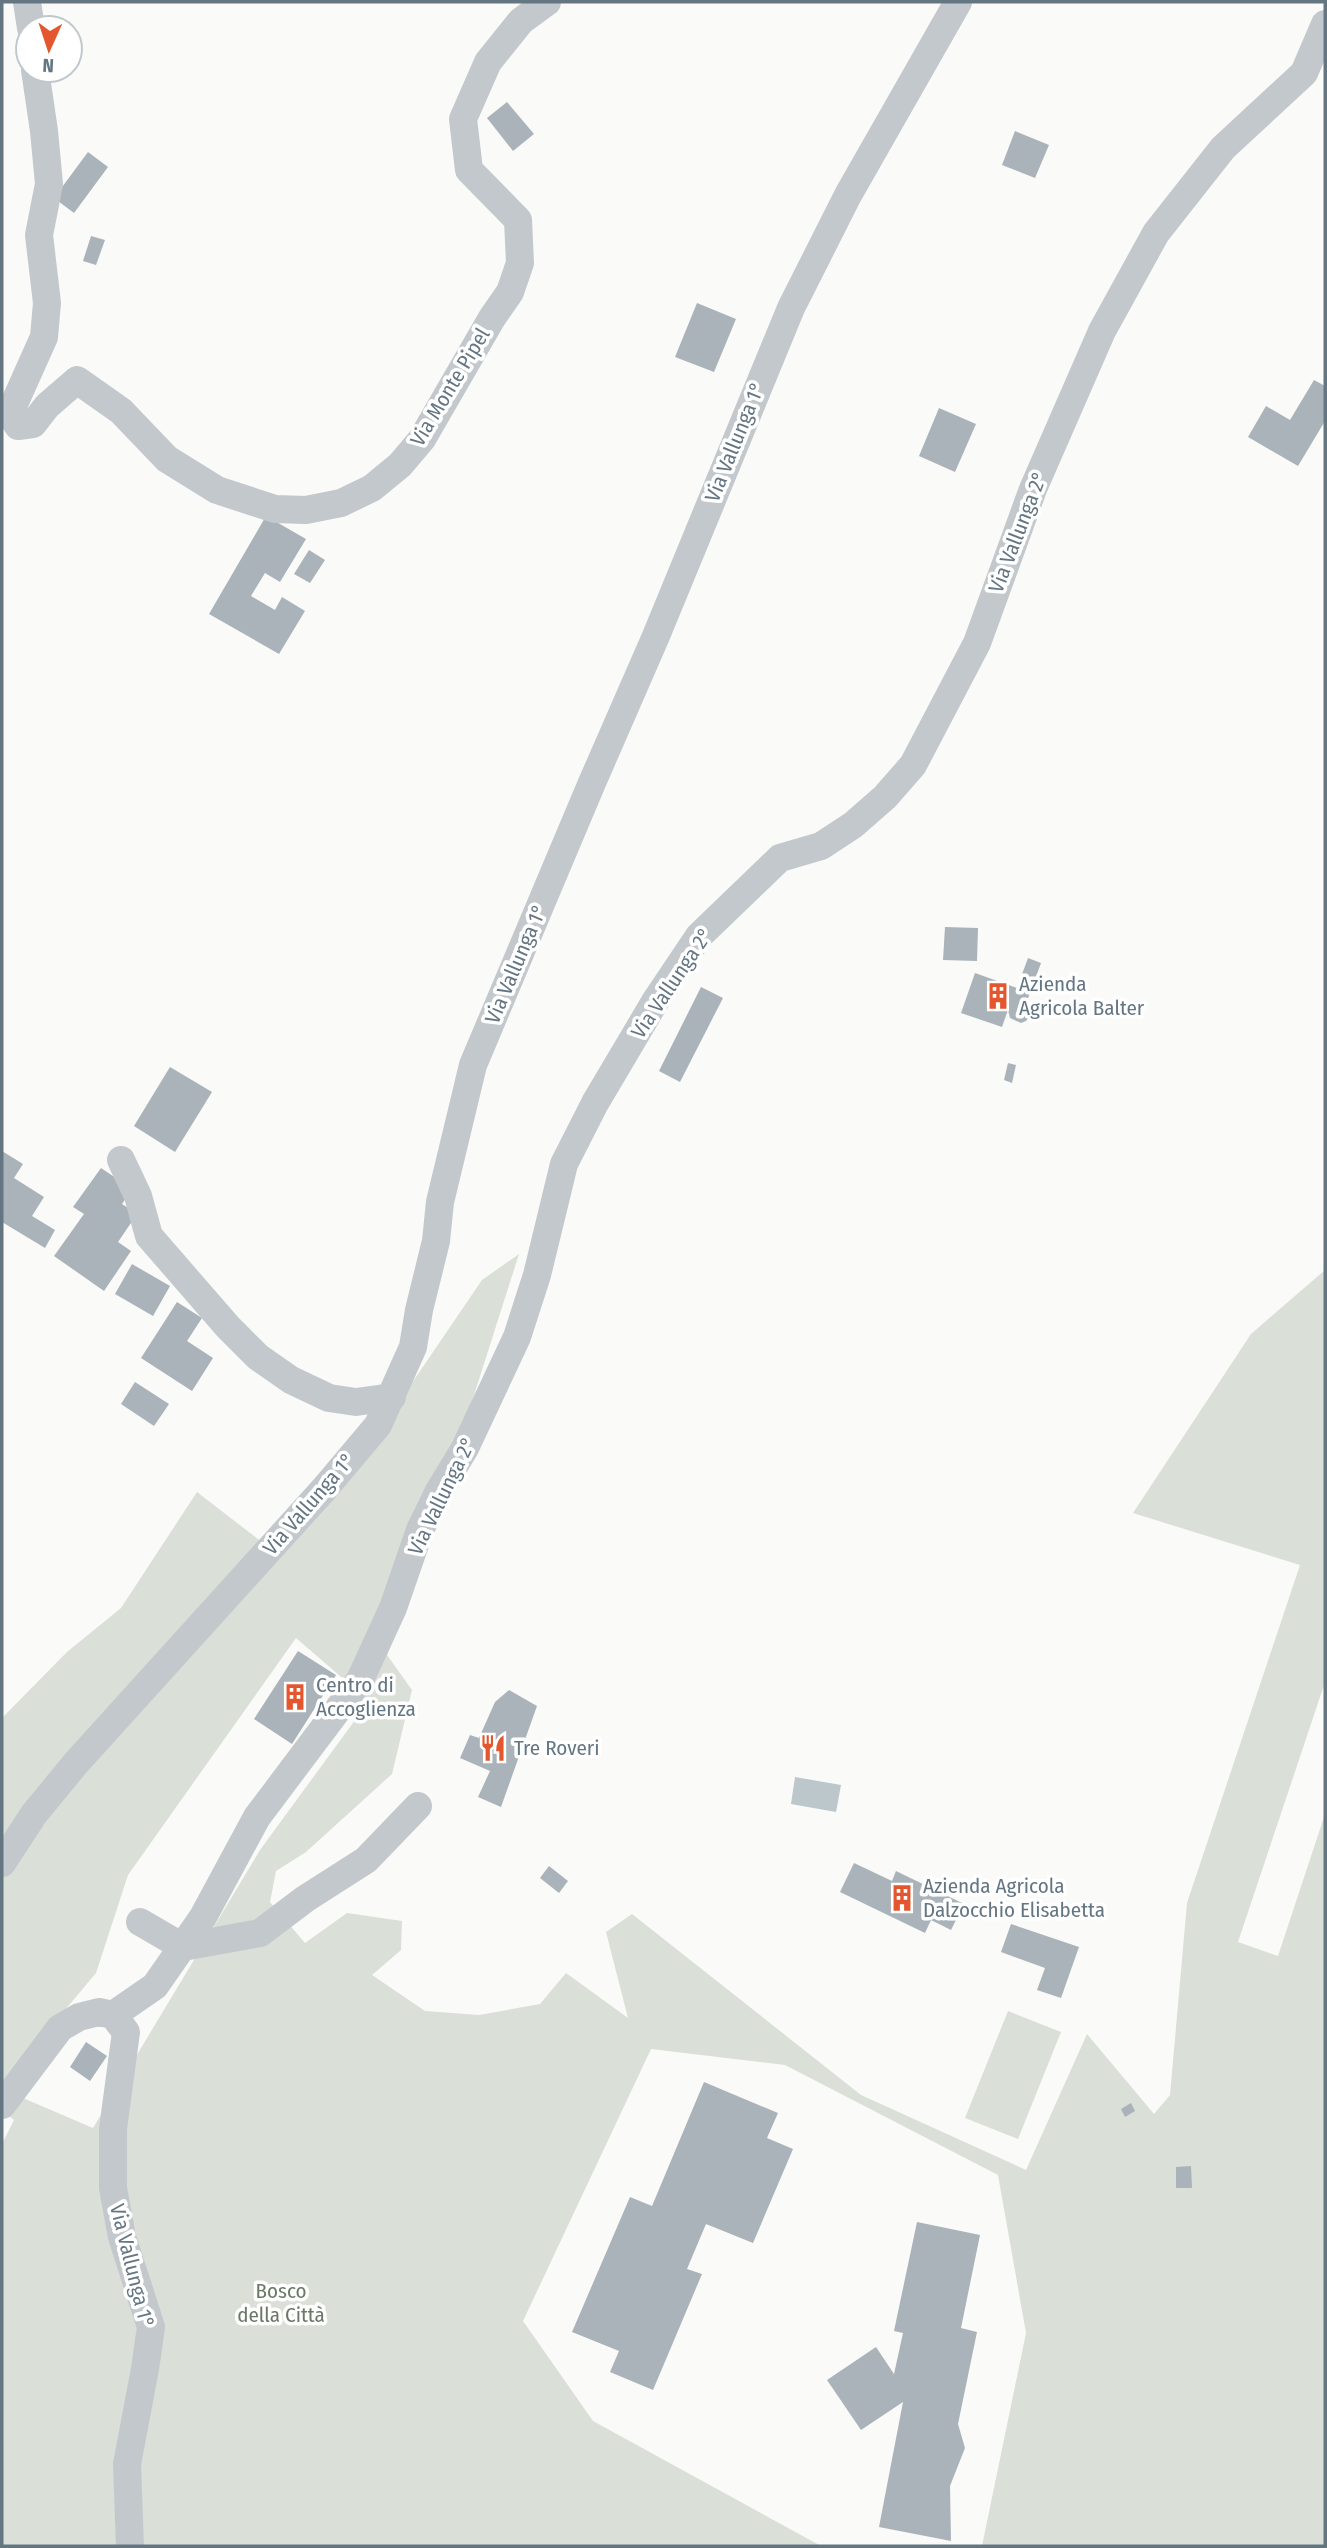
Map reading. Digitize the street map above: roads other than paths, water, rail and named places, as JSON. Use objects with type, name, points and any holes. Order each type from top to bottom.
[{"type":"street","name":"Via Monte Pipel","points":[[37,84],[48,184],[39,235],[47,303],[44,337],[10,413],[18,426],[33,424],[47,405],[77,380],[121,411],[167,459],[217,490],[275,509],[306,510],[341,503],[372,488],[400,465],[422,439],[510,292],[520,263],[518,220],[469,170],[463,119],[488,62],[521,22],[547,2]]},
{"type":"street","name":"Via Vallunga 1°","points":[[2,1863],[34,1814],[76,1763],[325,1489],[378,1424],[392,1397],[413,1347],[436,1241],[440,1202],[473,1065],[656,636],[791,308],[848,195],[958,2]]},
{"type":"street","name":"Via Vallunga 2°","points":[[113,2015],[155,1986],[203,1917],[257,1817],[360,1680],[393,1608],[420,1530],[439,1491],[465,1448],[517,1337],[537,1275],[564,1164],[595,1103],[656,1000],[699,936],[780,858],[821,846],[853,825],[885,797],[913,765],[976,643],[1033,489],[1102,331],[1149,245],[1223,148],[1304,73],[1325,24]]},
{"type":"street","points":[[121,1160],[138,1196],[149,1236],[228,1327],[258,1357],[291,1380],[329,1398],[356,1402],[392,1397]]},
{"type":"street","points":[[140,1922],[183,1947],[260,1933],[304,1899],[366,1860],[418,1806]]},
{"type":"street","points":[[2,2105],[60,2028],[79,2017],[99,2012],[113,2015]]},
{"type":"street","name":"Via Vallunga 1°","points":[[113,2015],[126,2032],[113,2129],[113,2188],[122,2237],[150,2327],[127,2464],[130,2546]]},
{"type":"place","name":"Azienda Agricola Balter","points":[[998,996]]},
{"type":"place","name":"Centro di Accoglienza","points":[[295,1697]]},
{"type":"place","name":"Tre Roveri","points":[[493,1748]]},
{"type":"place","name":"Azienda Agricola Dalzocchio Elisabetta","points":[[902,1898]]},
{"type":"park label","name":"Bosco della Città","points":[[281,2303]]}]
